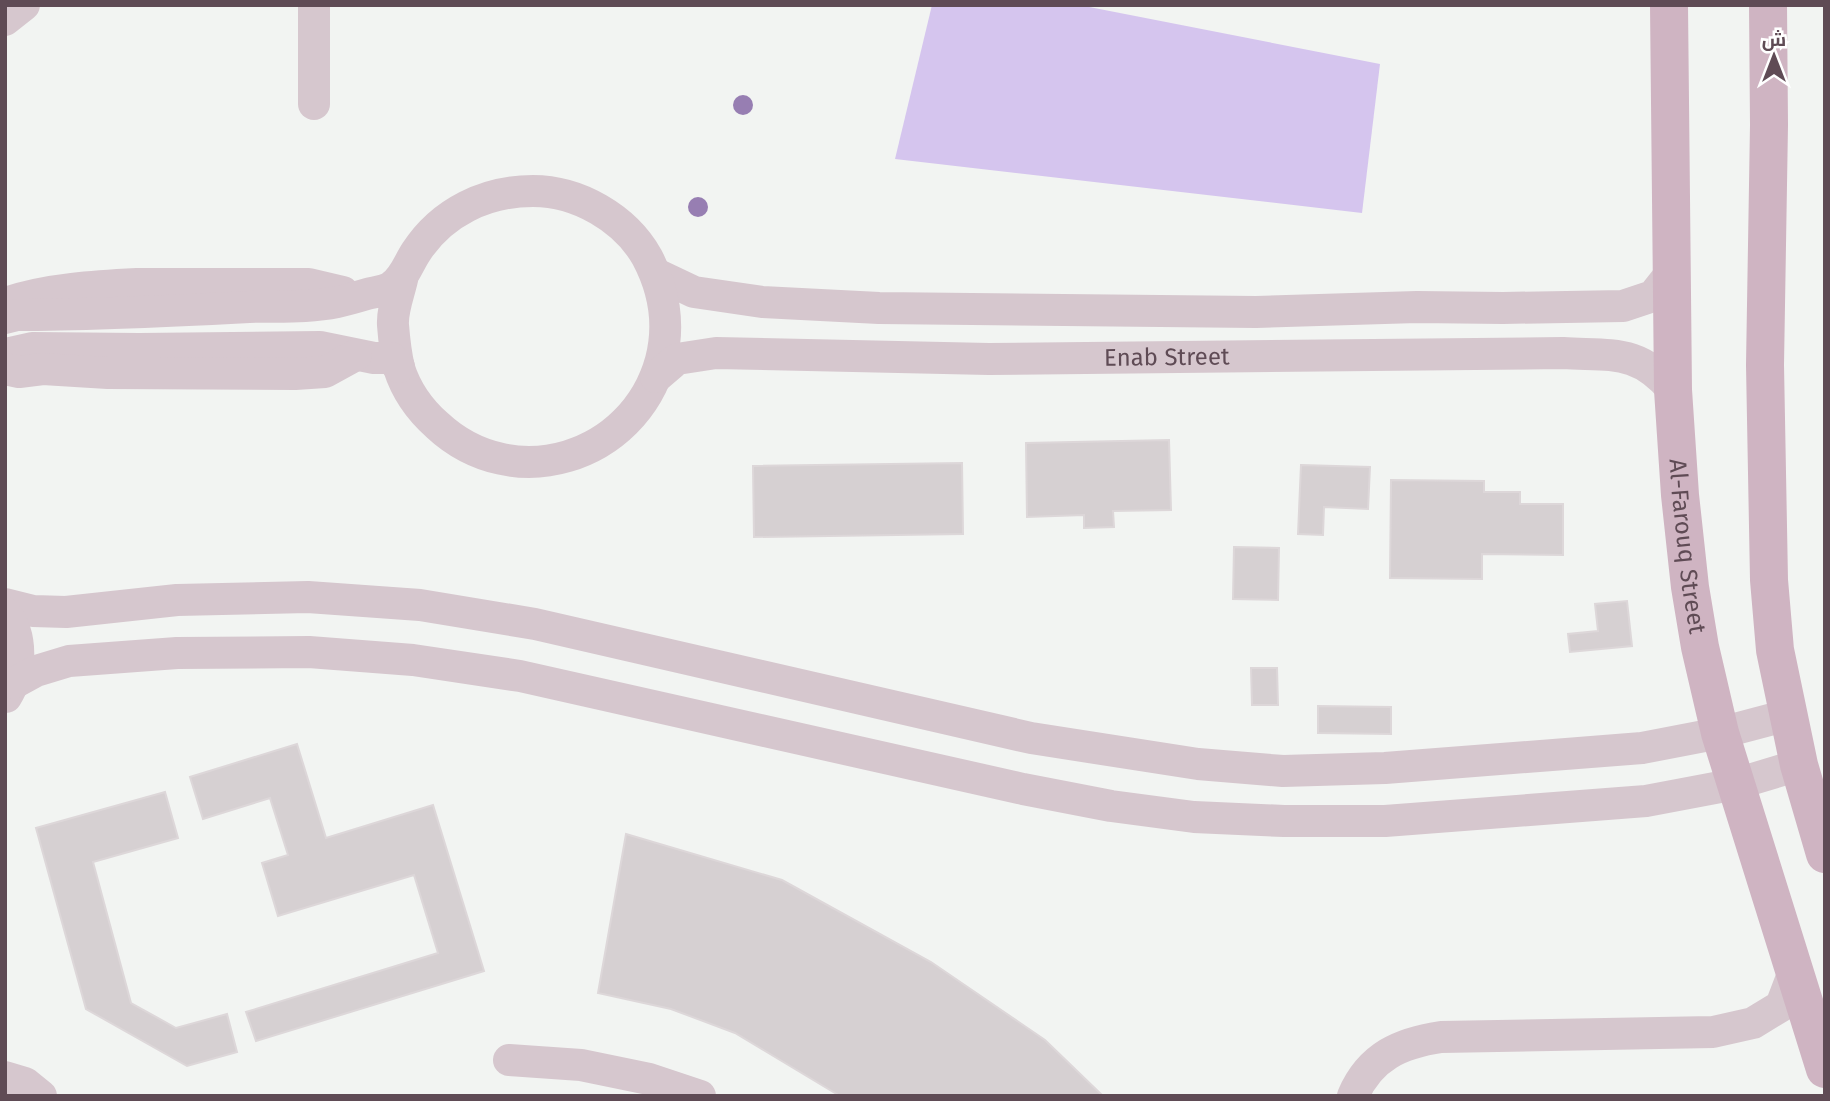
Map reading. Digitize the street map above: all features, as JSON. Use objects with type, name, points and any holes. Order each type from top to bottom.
[{"type":"main road","name":"Al-Farouq Street","points":[[1669,5],[1673,390],[1690,587],[1699,648],[1720,733],[1825,1069]]},
{"type":"main road","points":[[1768,5],[1765,365],[1769,580],[1775,650],[1788,715],[1799,765],[1825,854]]},
{"type":"street","points":[[5,20],[24,5]]},
{"type":"street","points":[[314,5],[314,103]]},
{"type":"street","points":[[5,318],[138,298],[286,307],[336,303],[390,288],[403,275],[422,244],[448,218],[469,204],[516,191],[541,191],[565,195],[610,216],[629,233],[644,252],[656,274],[665,308],[665,343],[656,377],[632,416],[604,441],[579,453],[552,461],[524,462],[497,458],[471,449],[447,435],[426,416],[410,393],[399,367],[393,321],[403,275]]},
{"type":"street","name":"Enab Street","points":[[656,274],[694,292],[762,302],[879,308],[1256,312],[1417,307],[1623,306],[1653,296],[1672,272]]},
{"type":"street","points":[[5,303],[27,295],[109,285],[138,298]]},
{"type":"street","points":[[138,298],[140,361]]},
{"type":"street","points":[[5,369],[19,372],[44,369],[67,372],[140,361],[320,347],[356,355],[391,358],[399,367]]},
{"type":"street","points":[[5,354],[32,348],[140,361]]},
{"type":"street","name":"Enab Street","points":[[656,377],[677,359],[716,353],[989,359],[1563,353],[1637,360],[1658,373],[1673,390]]},
{"type":"street","points":[[5,604],[33,611],[66,612],[177,600],[308,597],[420,605],[535,624],[1031,738],[1198,764],[1283,771],[1426,765],[1643,748],[1720,733],[1788,715]]},
{"type":"street","points":[[5,613],[13,623],[19,651],[10,691]]},
{"type":"street","points":[[10,691],[36,671],[69,661],[177,653],[309,652],[413,660],[533,679],[1023,789],[1111,806],[1194,817],[1284,821],[1385,821],[1646,801],[1736,784],[1799,765]]},
{"type":"street","points":[[1353,1096],[1367,1072],[1387,1054],[1410,1042],[1441,1037],[1713,1032],[1753,1023],[1781,1006],[1795,969]]},
{"type":"street","points":[[509,1060],[581,1065],[649,1079],[700,1096]]},
{"type":"street","points":[[5,1077],[25,1083],[41,1096]]},
{"type":"shaded area","points":[[932,5],[1079,5],[1380,64],[1362,213],[895,159]]},
{"type":"building","points":[[1169,440],[1171,510],[1113,511],[1114,527],[1084,528],[1084,515],[1027,517],[1026,443]]},
{"type":"building","points":[[962,463],[963,534],[754,537],[753,466]]},
{"type":"building","points":[[1301,465],[1370,467],[1368,509],[1324,507],[1323,535],[1298,534]]},
{"type":"building","points":[[1391,480],[1484,481],[1484,492],[1520,492],[1520,504],[1563,504],[1563,555],[1482,554],[1482,579],[1390,578]]},
{"type":"building","points":[[1234,547],[1279,548],[1278,600],[1233,599]]},
{"type":"building","points":[[1627,601],[1632,646],[1570,652],[1568,634],[1598,631],[1595,604]]},
{"type":"building","points":[[1251,668],[1277,668],[1278,705],[1252,705]]},
{"type":"building","points":[[1318,706],[1391,707],[1391,734],[1318,733]]},
{"type":"building","points":[[297,744],[326,838],[433,805],[484,971],[256,1041],[246,1012],[438,953],[414,875],[278,916],[262,863],[288,855],[270,798],[203,819],[190,777]]},
{"type":"building","points":[[165,792],[178,838],[93,862],[131,1003],[176,1028],[227,1014],[237,1052],[187,1066],[86,1009],[36,828]]},
{"type":"building","points":[[626,834],[782,880],[931,962],[1045,1040],[1103,1096],[840,1096],[735,1033],[671,1009],[598,993]]}]
